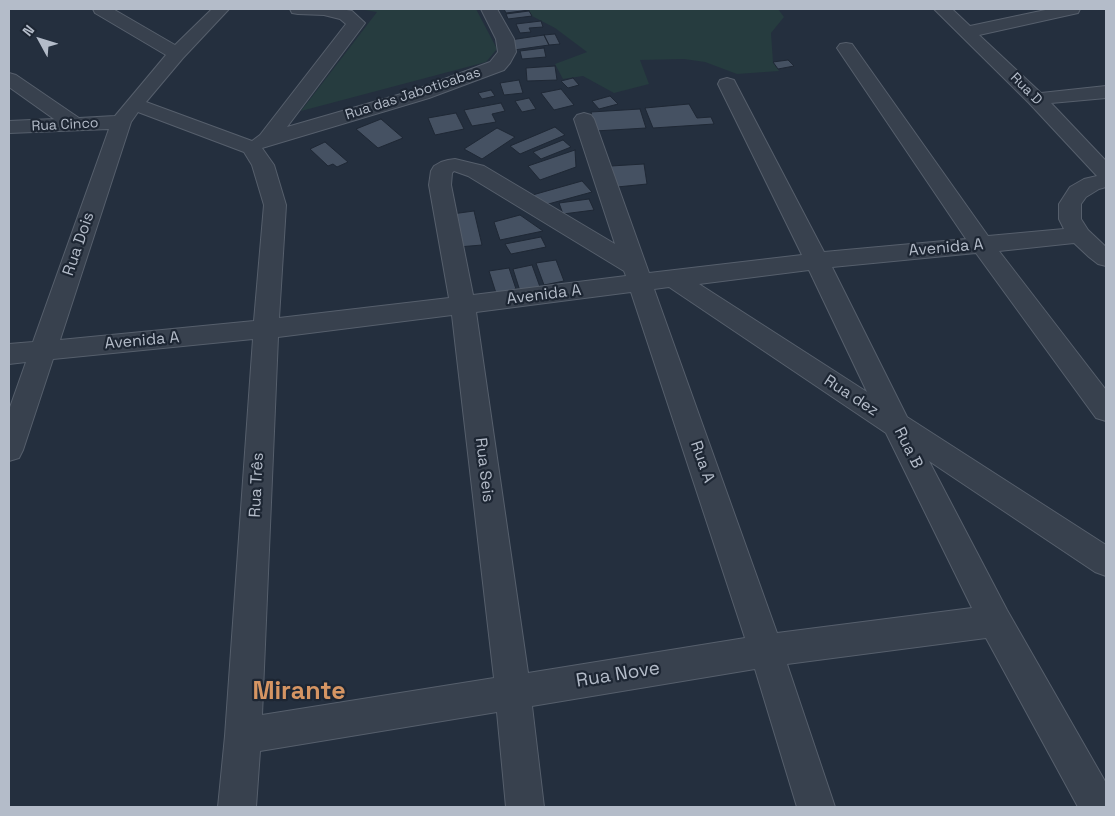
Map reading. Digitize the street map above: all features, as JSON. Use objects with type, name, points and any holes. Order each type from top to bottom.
[{"type":"street","points":[[100,9],[177,54]]},
{"type":"street","name":"Rua Dois","points":[[9,450],[41,351],[121,122],[177,54],[221,9]]},
{"type":"street","points":[[134,104],[261,151],[356,23],[346,15],[324,10],[298,9]]},
{"type":"street","name":"Rua das Jaboticabas","points":[[261,151],[497,66],[504,59],[507,52],[505,39],[489,9]]},
{"type":"street","name":"Rua D","points":[[942,9],[1036,99],[1106,173]]},
{"type":"street","points":[[967,32],[1072,9]]},
{"type":"street","points":[[846,48],[982,245],[1106,410]]},
{"type":"street","points":[[9,79],[75,124]]},
{"type":"street","name":"Rua B","points":[[727,84],[818,261],[897,426],[995,621],[1099,807]]},
{"type":"street","points":[[1036,99],[1106,92]]},
{"type":"street","name":"Rua A","points":[[584,118],[766,651],[816,807]]},
{"type":"street","name":"Rua Cinco","points":[[9,127],[121,122]]},
{"type":"street","name":"Rua Três","points":[[237,807],[243,736],[266,329],[275,205],[261,151]]},
{"type":"street","name":"Rua Seis","points":[[525,807],[513,692],[463,305],[440,185],[440,176],[445,168],[455,165],[476,171],[637,274]]},
{"type":"street","points":[[1106,181],[1092,184],[1078,192],[1070,204],[1070,219],[1079,235],[1096,252],[1106,258]]},
{"type":"street","name":"Avenida A","points":[[9,354],[266,329],[463,305],[637,274],[672,278],[818,261],[1079,235]]},
{"type":"street","name":"Rua dez","points":[[672,278],[1106,562]]},
{"type":"street","name":"Rua Nove","points":[[243,736],[766,651],[995,621]]},
{"type":"green space","points":[[359,9],[476,9],[497,49],[486,62],[301,111],[377,12]]},
{"type":"green space","points":[[528,9],[778,9],[784,17],[771,33],[773,62],[779,71],[737,74],[705,62],[684,59],[640,60],[649,84],[614,93],[583,76],[563,79],[555,64],[587,52],[555,28],[532,16]]},
{"type":"building","points":[[504,9],[528,9],[529,10],[506,13]]},
{"type":"building","points":[[529,11],[532,16],[508,19],[506,14]]},
{"type":"building","points":[[541,21],[543,27],[529,28],[531,32],[520,33],[516,24]]},
{"type":"building","points":[[555,34],[560,44],[549,45],[544,35]]},
{"type":"building","points":[[544,35],[549,45],[514,50],[510,40]]},
{"type":"building","points":[[544,48],[546,57],[522,59],[520,51]]},
{"type":"building","points":[[788,60],[794,66],[778,69],[773,62]]},
{"type":"building","points":[[555,66],[557,80],[527,81],[526,68]]},
{"type":"building","points":[[573,78],[579,85],[568,88],[561,81]]},
{"type":"building","points":[[519,80],[523,93],[504,95],[500,83]]},
{"type":"building","points":[[561,89],[574,105],[554,110],[541,93]]},
{"type":"building","points":[[491,90],[495,96],[482,99],[478,93]]},
{"type":"building","points":[[610,96],[618,104],[599,109],[592,101]]},
{"type":"building","points":[[529,98],[536,109],[522,112],[515,101]]},
{"type":"building","points":[[501,103],[505,111],[492,114],[496,122],[472,126],[464,110]]},
{"type":"building","points":[[689,104],[697,118],[711,117],[714,124],[653,128],[645,108]]},
{"type":"building","points":[[640,109],[646,128],[595,131],[591,112]]},
{"type":"building","points":[[456,113],[464,129],[435,135],[428,118]]},
{"type":"building","points":[[381,119],[403,138],[378,148],[356,129]]},
{"type":"building","points":[[555,127],[565,135],[520,154],[510,146]]},
{"type":"building","points":[[497,128],[515,137],[482,159],[464,149]]},
{"type":"building","points":[[563,140],[571,147],[541,159],[533,152]]},
{"type":"building","points":[[325,142],[348,162],[337,167],[333,164],[328,166],[310,149]]},
{"type":"building","points":[[575,150],[576,167],[540,180],[528,166]]},
{"type":"building","points":[[644,164],[647,184],[617,187],[611,166]]},
{"type":"building","points":[[582,181],[592,192],[541,206],[529,196]]},
{"type":"building","points":[[589,199],[594,210],[563,214],[559,203]]},
{"type":"building","points":[[474,211],[482,245],[458,247],[452,214]]},
{"type":"building","points":[[520,215],[543,231],[500,240],[494,222]]},
{"type":"building","points":[[541,237],[546,247],[511,254],[505,244]]},
{"type":"building","points":[[556,260],[564,281],[544,285],[536,263]]},
{"type":"building","points":[[532,265],[540,287],[520,291],[513,269]]},
{"type":"building","points":[[509,268],[516,289],[496,293],[489,271]]},
{"type":"district","name":"Mirante","points":[[299,692]]}]
